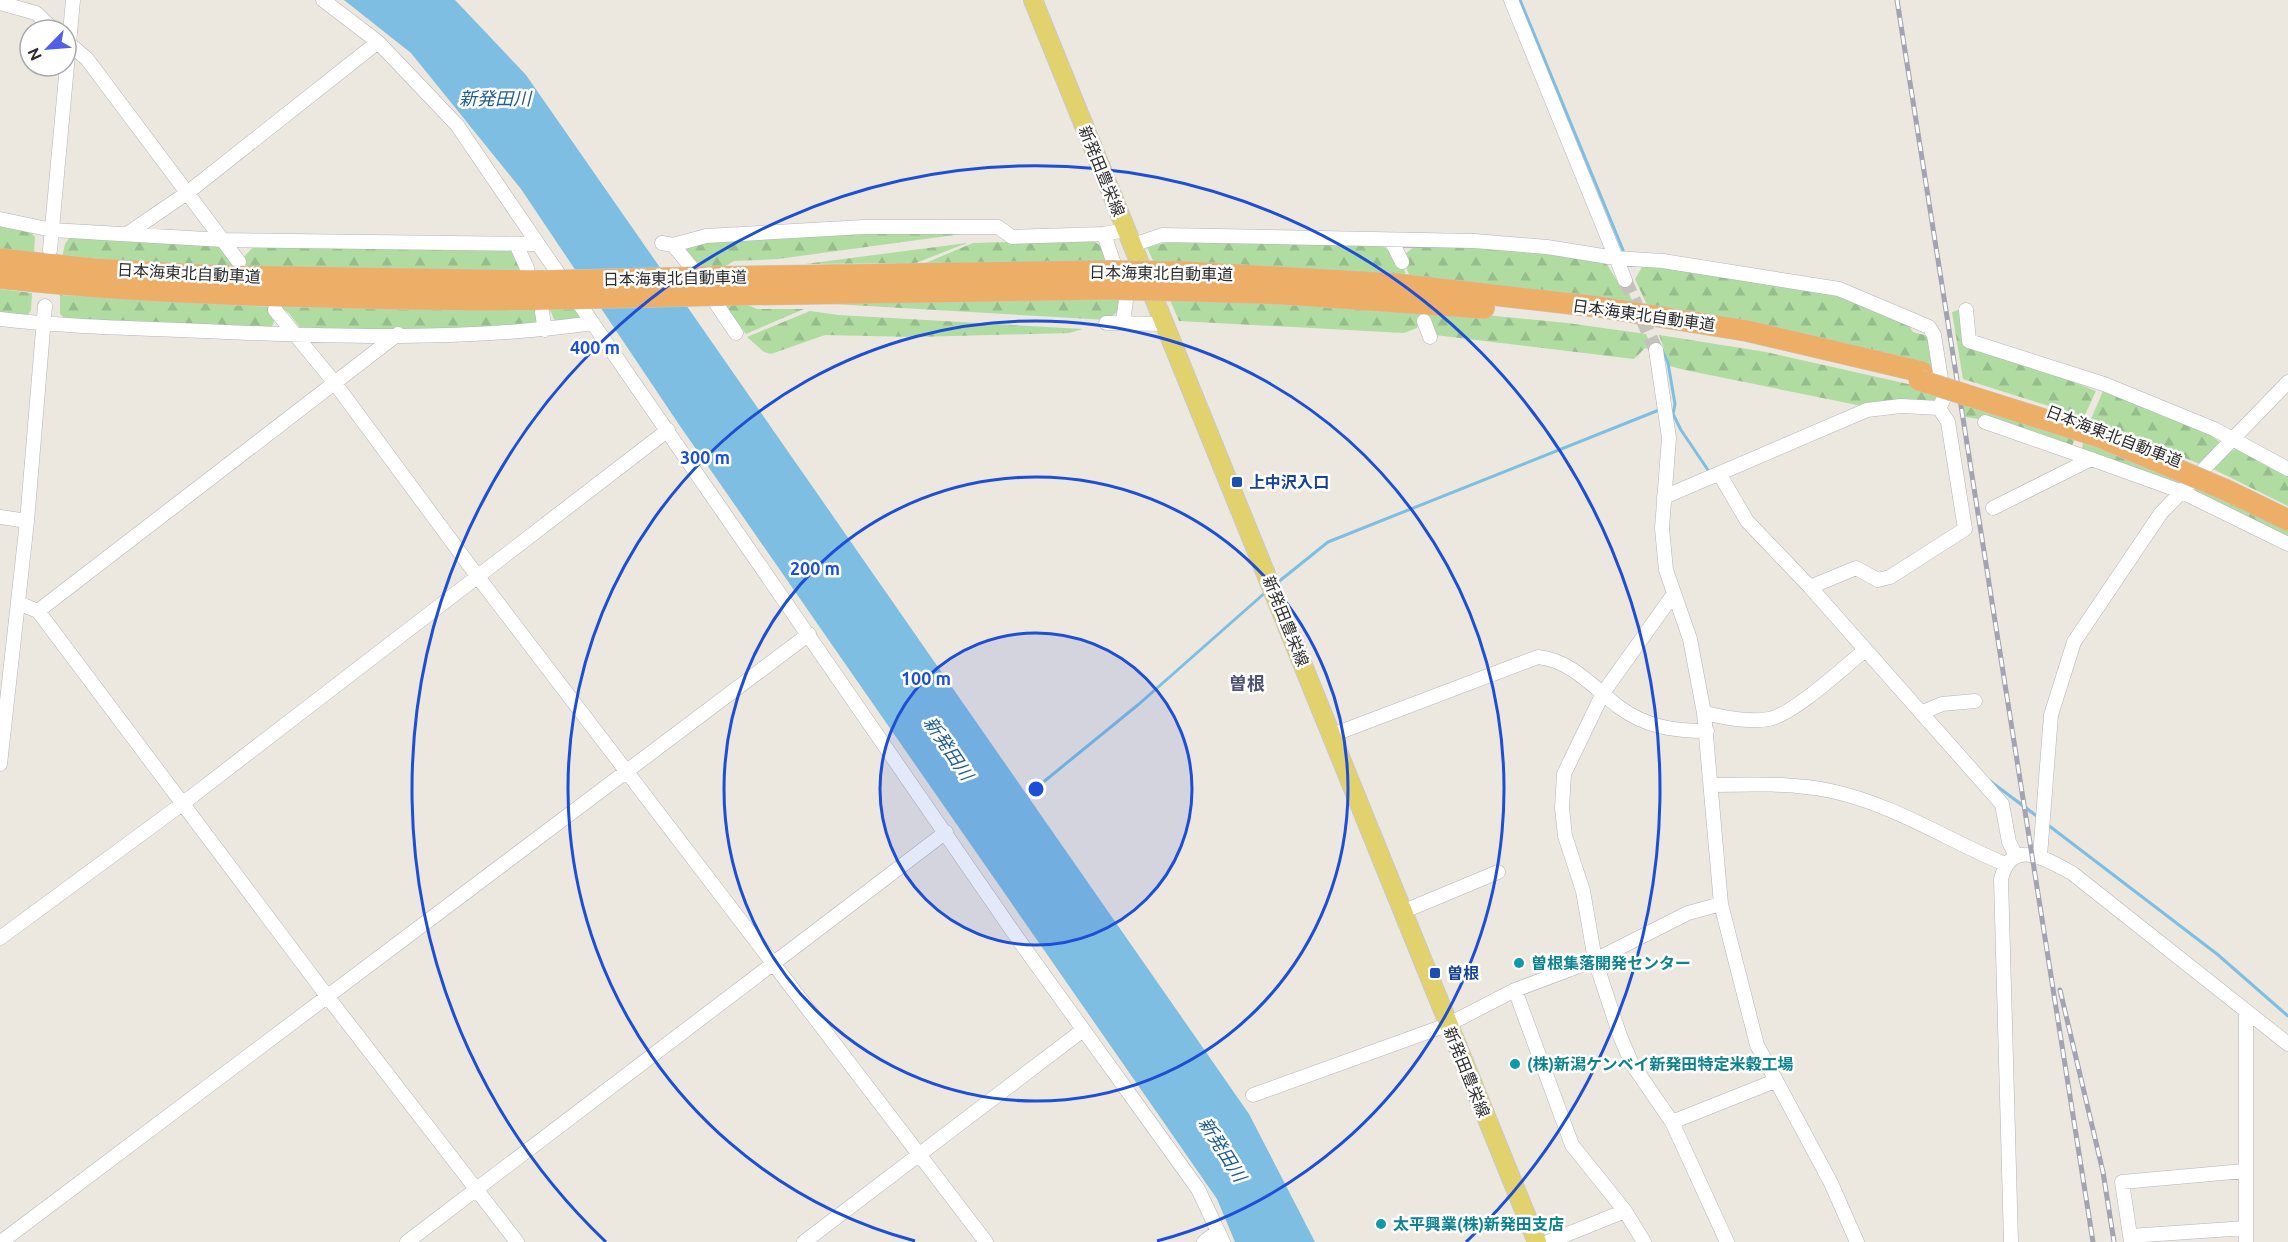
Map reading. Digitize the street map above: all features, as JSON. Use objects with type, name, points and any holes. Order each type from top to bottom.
[{"type":"highway","name":"日本海東北自動車道","points":[[0,259],[93,269],[545,297]]},
{"type":"highway","name":"日本海東北自動車道","points":[[0,278],[82,287],[210,294],[484,301],[718,286],[1105,280],[1191,282],[1599,320],[1780,349],[1921,376],[2027,404],[2112,434],[2233,484],[2288,511]]},
{"type":"highway","name":"日本海東北自動車道","points":[[1921,376],[2100,437],[2226,490],[2288,520]]},
{"type":"main road","name":"新発田豊栄線","points":[[1033,0],[1537,1242]]},
{"type":"street","points":[[70,18],[73,0]]},
{"type":"street","points":[[323,0],[378,42],[457,125],[1083,1030],[1198,1189],[1220,1237],[1204,1242]]},
{"type":"street","points":[[1511,0],[1625,280]]},
{"type":"street","points":[[0,3],[36,13],[41,18]]},
{"type":"street","points":[[127,234],[187,193],[378,42]]},
{"type":"street","points":[[78,51],[87,59],[239,262]]},
{"type":"street","points":[[50,250],[64,78]]},
{"type":"street","points":[[0,219],[52,230],[223,240],[538,244]]},
{"type":"street","points":[[736,333],[667,244],[706,236],[864,227],[999,227],[1012,237],[1104,234],[1129,238],[1162,235],[1474,241],[1546,247],[1615,258],[1664,261],[1839,289],[1929,327],[1934,335],[1944,398],[1939,408]]},
{"type":"street","points":[[1104,234],[1126,300],[1123,322]]},
{"type":"street","points":[[1391,240],[1402,262]]},
{"type":"street","points":[[516,244],[527,268]]},
{"type":"street","points":[[545,297],[545,330]]},
{"type":"street","points":[[0,764],[27,520],[45,306]]},
{"type":"street","points":[[276,310],[334,382],[478,577],[986,1242]]},
{"type":"street","points":[[1966,310],[1969,341],[2104,384],[2214,429],[2230,440],[2288,469]]},
{"type":"street","points":[[0,319],[43,324],[296,336],[545,330],[593,324]]},
{"type":"street","points":[[1424,321],[1430,337]]},
{"type":"street","points":[[1106,323],[1165,324]]},
{"type":"street","points":[[38,611],[398,334]]},
{"type":"street","points":[[1656,350],[1670,438],[1664,497],[1663,538],[1666,570],[1690,639],[1707,731],[1721,904],[1757,1045],[1774,1081],[1831,1183],[1857,1242]]},
{"type":"street","points":[[2040,856],[2050,715],[2074,642],[2148,530],[2180,491],[2288,382]]},
{"type":"street","points":[[1664,497],[1720,475],[1867,410],[1901,406],[1939,408]]},
{"type":"street","points":[[1810,587],[1856,567],[1878,580],[1890,577],[1965,529],[1948,422],[1939,408]]},
{"type":"street","points":[[1985,422],[2180,491],[2288,544]]},
{"type":"street","points":[[0,938],[182,804],[668,430]]},
{"type":"street","points":[[1993,508],[2091,459]]},
{"type":"street","points":[[1720,475],[1747,521],[1810,587],[1864,651],[2002,804],[2010,860],[2001,879],[2011,1242]]},
{"type":"street","points":[[0,517],[27,520]]},
{"type":"street","points":[[1674,595],[1603,693],[1564,774],[1562,807],[1565,836],[1583,891],[1596,960],[1632,1064],[1672,1122],[1727,1242]]},
{"type":"street","points":[[18,603],[38,611],[327,996],[516,1242]]},
{"type":"street","points":[[1,1242],[809,634]]},
{"type":"street","points":[[1704,713],[1743,719],[1771,719],[1800,702],[1864,651]]},
{"type":"street","points":[[1332,735],[1538,657],[1559,661],[1620,708],[1650,724],[1672,731],[1707,731]]},
{"type":"street","points":[[1921,713],[1942,704],[1975,701]]},
{"type":"street","points":[[1712,785],[1797,786],[1831,791],[1870,802],[2010,860],[2040,856],[2072,873],[2288,1044]]},
{"type":"street","points":[[407,1242],[946,832]]},
{"type":"street","points":[[1402,912],[1498,872]]},
{"type":"street","points":[[1253,1095],[1448,1025],[1515,990],[1596,960],[1688,913],[1721,904]]},
{"type":"street","points":[[1515,990],[1572,1145],[1625,1211],[1644,1242]]},
{"type":"street","points":[[2246,1011],[2244,1171],[2246,1242]]},
{"type":"street","points":[[804,1242],[1083,1030]]},
{"type":"street","points":[[1672,1122],[1774,1081]]},
{"type":"street","points":[[2244,1171],[2122,1182],[2131,1239],[2246,1227]]},
{"type":"street","points":[[1548,1242],[1625,1211]]},
{"type":"green space","points":[[0,221],[29,230],[35,237],[34,253],[0,251]]},
{"type":"green space","points":[[991,230],[778,259],[734,261],[719,270],[698,268],[683,251],[690,244],[815,232]]},
{"type":"green space","points":[[70,237],[223,246],[242,268],[62,258],[65,244]]},
{"type":"green space","points":[[1090,240],[1104,249],[1111,264],[923,264],[973,243]]},
{"type":"green space","points":[[1180,240],[1381,243],[1397,260],[1400,257],[1407,278],[1154,263],[1147,247]]},
{"type":"green space","points":[[967,243],[916,263],[805,264]]},
{"type":"green space","points":[[1417,244],[1484,247],[1604,260],[1618,282],[1623,280],[1632,300],[1630,304],[1410,277],[1402,257]]},
{"type":"green space","points":[[255,245],[517,251],[523,270],[505,272],[246,267],[241,260]]},
{"type":"green space","points":[[1645,262],[1846,296],[1903,318],[1913,332],[1932,337],[1939,373],[1647,305],[1635,279]]},
{"type":"green space","points":[[0,289],[32,293],[31,310],[27,316],[0,318]]},
{"type":"green space","points":[[60,295],[271,307],[274,319],[273,325],[268,330],[65,319],[60,314]]},
{"type":"green space","points":[[1121,297],[1121,309],[1107,320],[833,304]]},
{"type":"green space","points":[[1170,300],[1418,310],[1424,325],[1419,320],[1417,328],[1404,333],[1179,321]]},
{"type":"green space","points":[[723,304],[745,304],[757,309],[804,309],[746,334]]},
{"type":"green space","points":[[278,307],[538,309],[538,322],[526,329],[301,329],[288,312]]},
{"type":"green space","points":[[581,307],[585,320],[557,326],[550,310]]},
{"type":"green space","points":[[1424,309],[1567,323],[1646,334],[1653,350],[1645,348],[1634,359],[1435,335]]},
{"type":"green space","points":[[1963,309],[1966,347],[2038,368],[2096,391],[2084,417],[1963,379],[1952,312]]},
{"type":"green space","points":[[810,311],[838,315],[1083,329],[1069,333],[915,337],[825,335],[771,354],[764,352],[747,337]]},
{"type":"green space","points":[[1659,335],[1766,352],[1939,391],[1940,403],[1867,407],[1685,370],[1670,366]]},
{"type":"green space","points":[[2103,391],[2209,434],[2221,443],[2202,465],[2091,419]]},
{"type":"green space","points":[[1962,396],[2078,434],[2071,447],[1986,420],[1965,417]]},
{"type":"green space","points":[[2084,437],[2189,478],[2178,488],[2082,449]]},
{"type":"green space","points":[[2236,449],[2288,473],[2288,506],[2213,469],[2228,452]]},
{"type":"green space","points":[[2199,482],[2288,525],[2288,537],[2192,494]]},
{"type":"water","name":"新発田川","points":[[344,0],[455,0],[526,75],[1249,1114],[1315,1242],[1235,1242],[1217,1199],[680,426],[521,189],[411,53]]},
{"type":"waterway","points":[[1520,0],[1623,250]]},
{"type":"waterway","points":[[1662,349],[1668,363],[1675,404],[1673,414],[1710,473]]},
{"type":"waterway","points":[[1277,583],[1328,542],[1659,410]]},
{"type":"waterway","points":[[1025,797],[1139,704],[1267,591]]},
{"type":"waterway","points":[[1990,781],[2038,817]]},
{"type":"waterway","points":[[2048,825],[2217,954],[2288,1016]]},
{"type":"tunnel","points":[[1625,280],[1656,350]]},
{"type":"railway","points":[[1897,0],[2093,1242]]},
{"type":"railway","points":[[2060,990],[2103,1172],[2114,1242]]},
{"type":"place","name":"上中沢入口","points":[[1237,482]]},
{"type":"place","name":"曽根集落開発センター","points":[[1519,963]]},
{"type":"place","name":"曽根","points":[[1435,973]]},
{"type":"place","name":"(株)新潟ケンベイ新発田特定米穀工場","points":[[1515,1064]]},
{"type":"place","name":"太平興業(株)新発田支店","points":[[1381,1224]]},
{"type":"district","name":"曽根","points":[[1247,683]]}]
